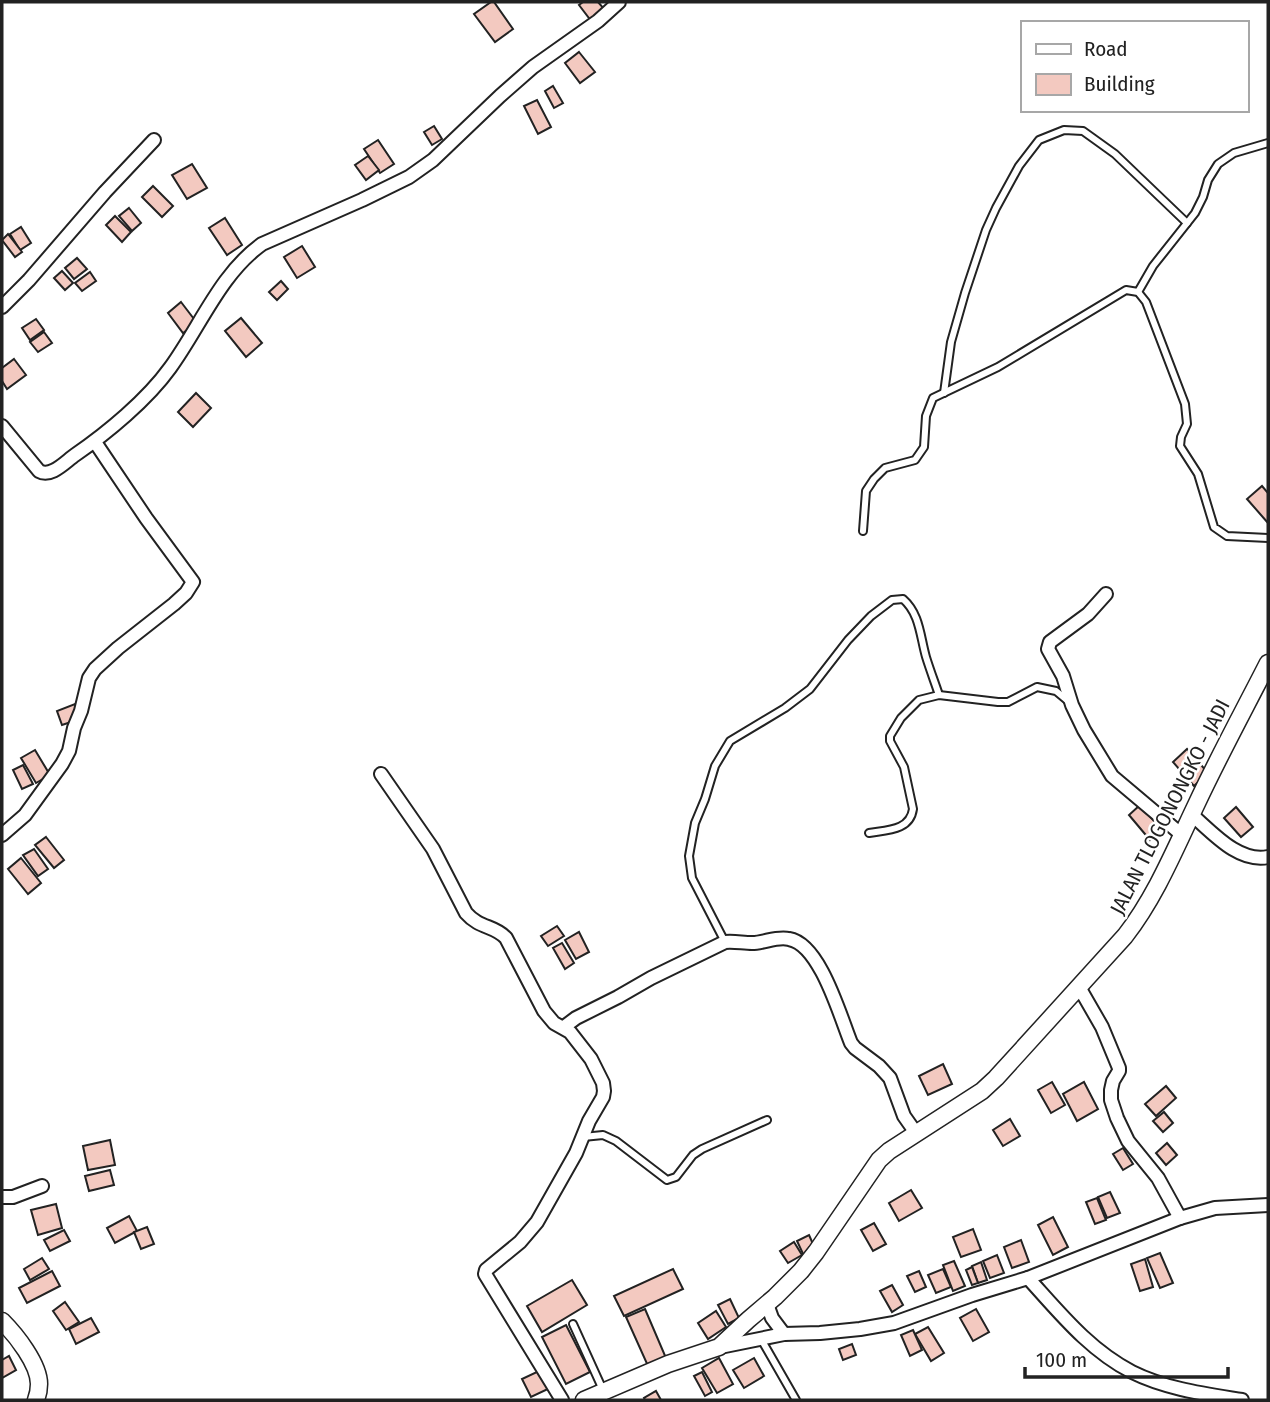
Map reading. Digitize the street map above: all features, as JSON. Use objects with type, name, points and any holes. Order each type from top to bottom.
[{"type":"street","points":[[2,426],[39,471],[49,474],[95,442],[158,383],[230,275],[248,254],[262,244],[410,177],[433,160],[533,67],[598,21],[619,2]]},
{"type":"street","points":[[2,305],[29,280],[154,140]]},
{"type":"street","points":[[2,835],[25,815],[62,764],[69,751],[89,678],[95,669],[174,604],[193,582],[95,442]]},
{"type":"street","points":[[1106,594],[1088,614],[1048,646],[1084,730],[1112,776],[1182,835]]},
{"type":"street","name":"JALAN TLOGONONGKO - JADI","points":[[719,1347],[791,1282],[816,1252],[878,1160],[982,1091],[1125,936],[1156,890],[1191,814],[1268,663]]},
{"type":"street","points":[[381,774],[433,849],[466,913],[473,921],[501,933],[506,938],[550,1020],[570,1032],[591,1059],[603,1083],[603,1097],[576,1153],[537,1222],[520,1242],[486,1270],[485,1274],[562,1400]]},
{"type":"street","points":[[1191,814],[1226,845],[1252,857],[1268,857]]},
{"type":"street","points":[[564,1027],[576,1017],[725,942],[754,943],[786,938],[794,940],[807,949],[817,961],[851,1043],[890,1078],[904,1116],[916,1133]]},
{"type":"street","points":[[1079,987],[1102,1027],[1119,1068],[1111,1090],[1117,1118],[1128,1141],[1158,1178],[1180,1217]]},
{"type":"street","points":[[2,1197],[13,1197],[42,1186]]},
{"type":"street","points":[[584,1400],[668,1364],[719,1347],[784,1334],[847,1331],[894,1323],[1028,1278],[1180,1217],[1215,1208],[1268,1205]]},
{"type":"street","points":[[1028,1278],[1068,1323],[1116,1363],[1134,1373],[1203,1397],[1242,1400]]},
{"type":"street","points":[[767,1304],[772,1318],[784,1334]]},
{"type":"street","points":[[2,1321],[35,1365],[39,1381],[36,1400]]},
{"type":"lane","points":[[944,393],[951,342],[986,230],[1019,166],[1040,140],[1064,130],[1083,131],[1115,154],[1187,223]]},
{"type":"lane","points":[[1138,292],[1153,266],[1195,213],[1208,180],[1218,164],[1234,153],[1268,143]]},
{"type":"lane","points":[[863,531],[866,491],[874,478],[885,468],[915,460],[924,447],[926,416],[933,398],[998,367],[1126,290],[1138,292],[1146,302],[1185,404],[1187,424],[1180,446],[1198,474],[1214,527],[1227,536],[1268,538]]},
{"type":"lane","points":[[725,942],[692,878],[689,856],[695,823],[715,766],[730,741],[785,708],[810,689],[848,640],[871,616],[892,600],[903,599],[911,606],[939,695]]},
{"type":"lane","points":[[869,833],[895,829],[907,823],[913,815],[904,767],[890,736],[901,718],[919,700],[939,695],[1008,702],[1037,687],[1056,691],[1072,705]]},
{"type":"lane","points":[[583,1137],[603,1135],[615,1141],[667,1180],[677,1177],[692,1155],[702,1149],[767,1120]]},
{"type":"lane","points":[[573,1324],[604,1392]]},
{"type":"lane","points":[[761,1339],[796,1400]]},
{"type":"building","points":[[494,2],[513,29],[495,42],[474,14]]},
{"type":"building","points":[[583,2],[598,2],[606,11],[592,22],[579,5]]},
{"type":"building","points":[[579,52],[595,72],[580,83],[565,63]]},
{"type":"building","points":[[553,86],[563,103],[554,108],[545,91]]},
{"type":"building","points":[[537,100],[551,127],[538,134],[524,106]]},
{"type":"building","points":[[434,126],[442,139],[432,145],[424,132]]},
{"type":"building","points":[[378,140],[394,164],[380,173],[364,149]]},
{"type":"building","points":[[368,156],[379,170],[366,180],[355,165]]},
{"type":"building","points":[[192,164],[207,188],[187,199],[172,175]]},
{"type":"building","points":[[153,186],[173,206],[162,217],[142,197]]},
{"type":"building","points":[[129,208],[141,223],[132,231],[119,216]]},
{"type":"building","points":[[115,216],[131,232],[122,242],[106,225]]},
{"type":"building","points":[[225,218],[242,245],[227,255],[209,228]]},
{"type":"building","points":[[21,227],[31,243],[20,250],[10,234]]},
{"type":"building","points":[[8,234],[22,252],[15,257],[2,240]]},
{"type":"building","points":[[302,246],[315,267],[297,278],[284,257]]},
{"type":"building","points":[[77,258],[87,269],[74,279],[65,268]]},
{"type":"building","points":[[62,271],[73,283],[65,290],[54,278]]},
{"type":"building","points":[[90,272],[96,281],[82,291],[75,283]]},
{"type":"building","points":[[281,281],[288,289],[277,300],[269,292]]},
{"type":"building","points":[[181,302],[197,323],[183,333],[168,313]]},
{"type":"building","points":[[241,318],[262,343],[246,357],[225,331]]},
{"type":"building","points":[[36,319],[44,330],[30,340],[22,328]]},
{"type":"building","points":[[44,332],[52,343],[38,352],[30,342]]},
{"type":"building","points":[[14,359],[26,375],[7,389],[2,381],[2,368]]},
{"type":"building","points":[[196,393],[211,408],[193,427],[178,412]]},
{"type":"building","points":[[1262,486],[1268,493],[1268,523],[1247,499]]},
{"type":"building","points":[[75,704],[80,719],[62,725],[57,711]]},
{"type":"building","points":[[1187,749],[1208,773],[1194,786],[1173,762]]},
{"type":"building","points":[[35,750],[50,775],[36,783],[21,758]]},
{"type":"building","points":[[23,765],[33,784],[22,789],[13,770]]},
{"type":"building","points":[[1140,805],[1162,830],[1150,840],[1129,815]]},
{"type":"building","points":[[1236,807],[1253,827],[1241,837],[1224,818]]},
{"type":"building","points":[[46,837],[64,860],[54,868],[35,845]]},
{"type":"building","points":[[34,849],[48,869],[38,876],[23,855]]},
{"type":"building","points":[[21,858],[41,883],[28,894],[8,869]]},
{"type":"building","points":[[557,926],[564,936],[548,946],[541,936]]},
{"type":"building","points":[[579,932],[589,952],[576,959],[565,940]]},
{"type":"building","points":[[562,943],[574,963],[565,969],[553,948]]},
{"type":"building","points":[[943,1064],[952,1084],[928,1095],[919,1076]]},
{"type":"building","points":[[1052,1082],[1065,1105],[1051,1113],[1038,1090]]},
{"type":"building","points":[[1084,1082],[1098,1109],[1077,1121],[1063,1094]]},
{"type":"building","points":[[1166,1086],[1176,1098],[1156,1116],[1145,1104]]},
{"type":"building","points":[[1164,1112],[1173,1123],[1163,1132],[1153,1121]]},
{"type":"building","points":[[1010,1119],[1020,1136],[1003,1146],[993,1130]]},
{"type":"building","points":[[110,1140],[115,1165],[88,1170],[83,1146]]},
{"type":"building","points":[[1167,1143],[1177,1155],[1166,1165],[1156,1153]]},
{"type":"building","points":[[1123,1148],[1133,1164],[1123,1170],[1113,1154]]},
{"type":"building","points":[[110,1170],[114,1185],[89,1191],[85,1176]]},
{"type":"building","points":[[911,1190],[922,1208],[899,1221],[889,1203]]},
{"type":"building","points":[[1110,1192],[1120,1213],[1107,1218],[1098,1197]]},
{"type":"building","points":[[1097,1198],[1106,1220],[1095,1224],[1086,1202]]},
{"type":"building","points":[[56,1204],[62,1228],[38,1235],[31,1210]]},
{"type":"building","points":[[129,1216],[137,1231],[115,1243],[107,1228]]},
{"type":"building","points":[[1053,1217],[1068,1247],[1053,1255],[1038,1225]]},
{"type":"building","points":[[874,1223],[886,1244],[873,1251],[861,1230]]},
{"type":"building","points":[[147,1227],[154,1244],[141,1249],[134,1232]]},
{"type":"building","points":[[973,1229],[981,1250],[961,1257],[953,1237]]},
{"type":"building","points":[[64,1230],[70,1241],[50,1251],[44,1240]]},
{"type":"building","points":[[809,1235],[817,1253],[805,1258],[797,1241]]},
{"type":"building","points":[[1021,1240],[1029,1262],[1012,1268],[1004,1247]]},
{"type":"building","points":[[794,1242],[802,1255],[788,1263],[780,1251]]},
{"type":"building","points":[[1160,1253],[1173,1283],[1160,1288],[1147,1258]]},
{"type":"building","points":[[997,1255],[1004,1273],[990,1278],[983,1261]]},
{"type":"building","points":[[42,1258],[49,1269],[30,1280],[24,1269]]},
{"type":"building","points":[[1145,1259],[1153,1287],[1140,1291],[1131,1264]]},
{"type":"building","points":[[954,1261],[965,1286],[953,1291],[943,1265]]},
{"type":"building","points":[[981,1262],[987,1280],[978,1283],[972,1266]]},
{"type":"building","points":[[972,1267],[978,1283],[972,1285],[966,1270]]},
{"type":"building","points":[[673,1269],[683,1289],[624,1316],[614,1296]]},
{"type":"building","points":[[943,1269],[951,1287],[936,1293],[928,1275]]},
{"type":"building","points":[[52,1271],[60,1286],[27,1303],[19,1288]]},
{"type":"building","points":[[919,1271],[926,1287],[915,1292],[907,1276]]},
{"type":"building","points":[[572,1280],[587,1305],[542,1332],[527,1306]]},
{"type":"building","points":[[892,1285],[903,1305],[892,1312],[880,1291]]},
{"type":"building","points":[[730,1299],[739,1318],[728,1324],[718,1305]]},
{"type":"building","points":[[65,1302],[79,1322],[66,1330],[53,1311]]},
{"type":"building","points":[[645,1309],[666,1358],[648,1366],[626,1317]]},
{"type":"building","points":[[976,1309],[989,1332],[973,1341],[960,1318]]},
{"type":"building","points":[[716,1311],[726,1327],[708,1339],[698,1323]]},
{"type":"building","points":[[91,1318],[99,1332],[76,1344],[69,1329]]},
{"type":"building","points":[[566,1325],[590,1372],[566,1384],[542,1337]]},
{"type":"building","points":[[928,1327],[944,1353],[931,1361],[915,1334]]},
{"type":"building","points":[[913,1330],[922,1350],[910,1356],[901,1335]]},
{"type":"building","points":[[852,1344],[856,1355],[843,1360],[839,1349]]},
{"type":"building","points":[[9,1356],[16,1370],[2,1378],[2,1360]]},
{"type":"building","points":[[719,1358],[733,1384],[717,1393],[702,1368]]},
{"type":"building","points":[[754,1358],[764,1376],[744,1388],[733,1370]]},
{"type":"building","points":[[541,1370],[550,1388],[531,1397],[522,1379]]},
{"type":"building","points":[[702,1372],[712,1392],[705,1396],[694,1376]]},
{"type":"building","points":[[656,1391],[661,1400],[645,1400],[644,1398]]}]
